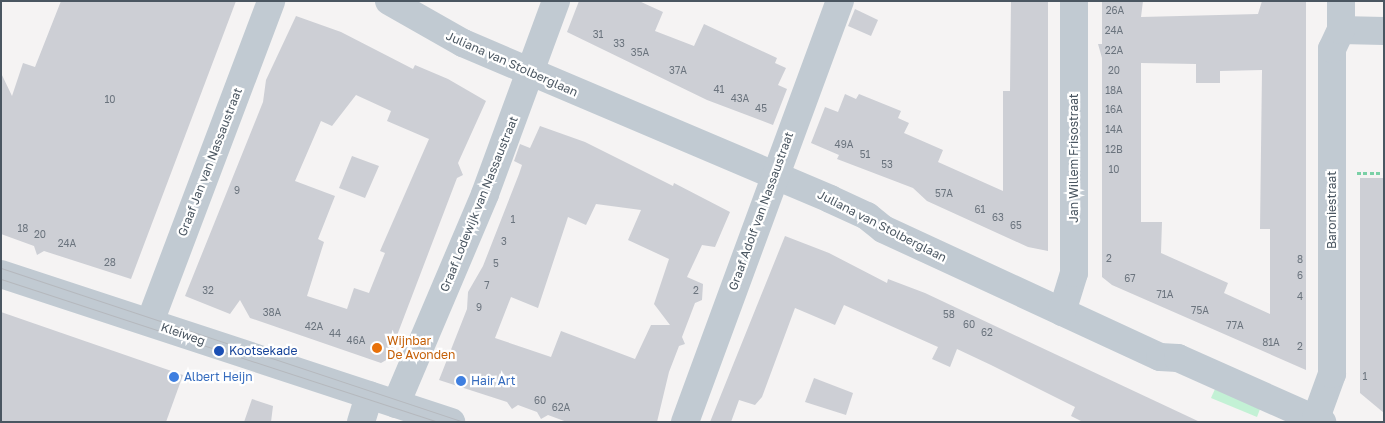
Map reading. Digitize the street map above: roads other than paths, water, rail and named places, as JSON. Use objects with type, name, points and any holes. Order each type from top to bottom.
[{"type":"street","name":"Graaf Jan van Nassaustraat","points":[[150,322],[271,1]]},
{"type":"street","name":"Juliana van Stolberglaan","points":[[389,1],[463,43],[773,174],[1160,357],[1178,358],[1319,420]]},
{"type":"street","name":"Graaf Lodewijk van Nassaustraat","points":[[396,404],[532,72],[556,1]]},
{"type":"street","name":"Graaf Adolf van Nassaustraat","points":[[686,422],[773,174],[840,1]]},
{"type":"street","name":"Jan Willem Frisostraat","points":[[1062,312],[1074,273],[1074,1]]},
{"type":"street","name":"Baroniestraat","points":[[1319,420],[1332,374],[1332,49],[1341,30],[1341,1]]},
{"type":"street","points":[[1341,30],[1384,31]]},
{"type":"street","name":"Kleiweg","points":[[1,274],[451,422]]},
{"type":"street","points":[[361,422],[369,395]]},
{"type":"tram line","points":[[1,268],[465,422]]},
{"type":"tram line","points":[[1,279],[438,422]]},
{"type":"place","name":"Wijnbar De Avonden","points":[[377,348]]},
{"type":"place","name":"Kootsekade","points":[[219,351]]},
{"type":"place","name":"Albert Heijn","points":[[174,377]]},
{"type":"place","name":"Hair Art","points":[[461,381]]}]
